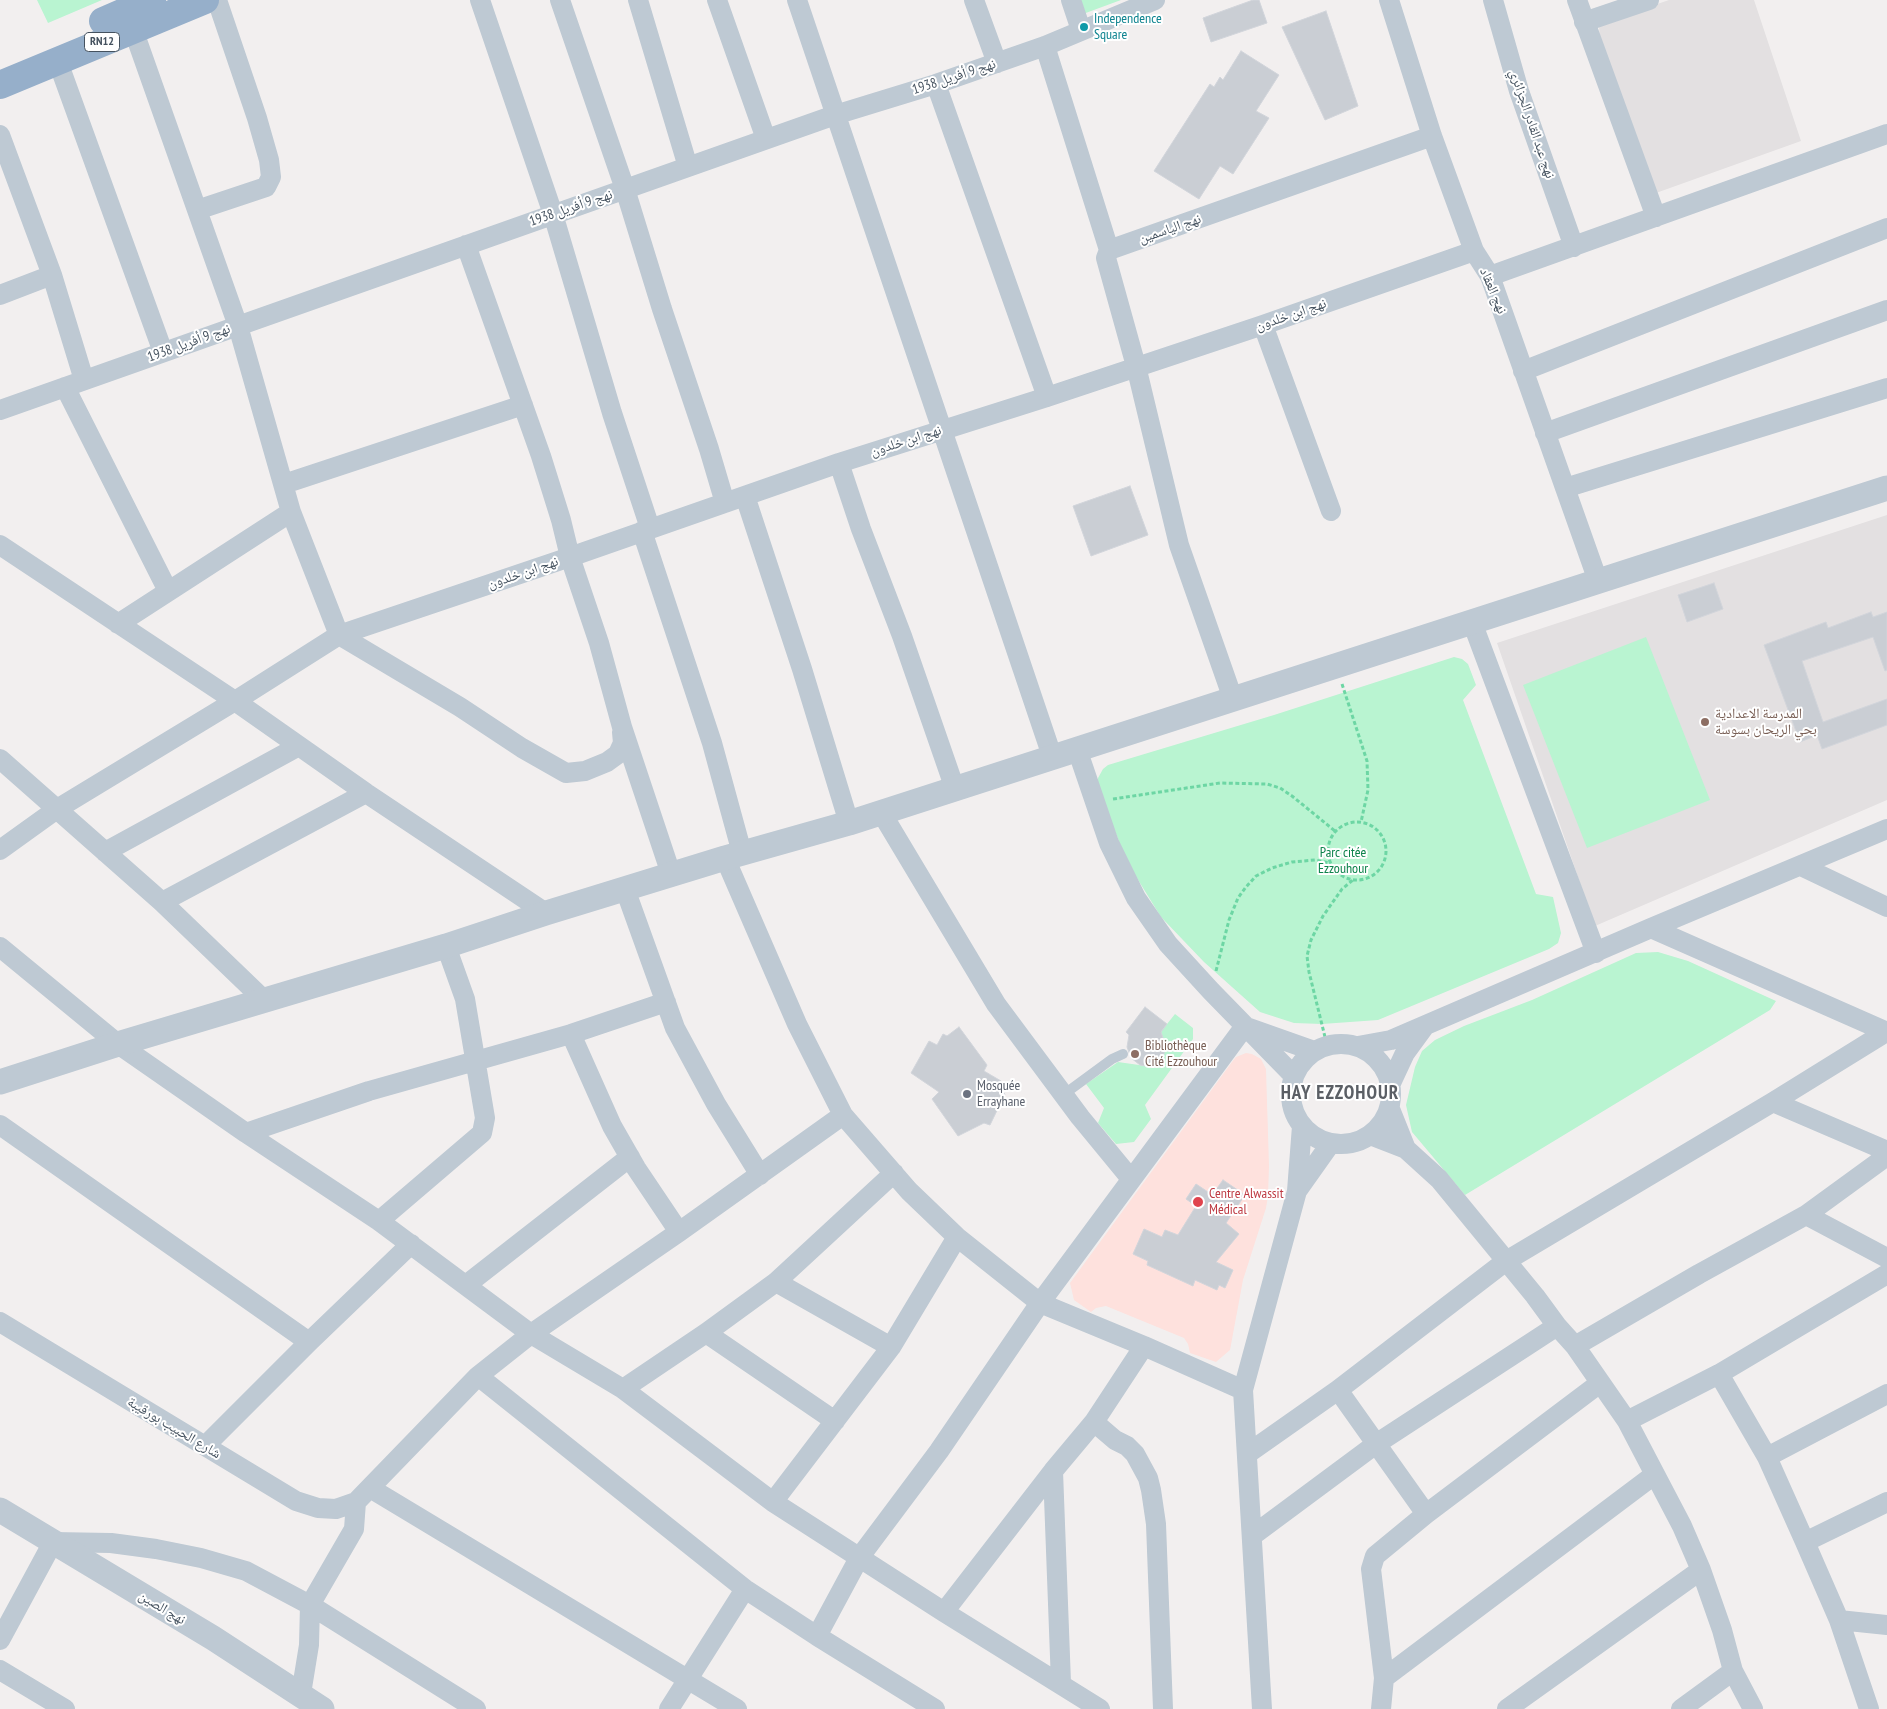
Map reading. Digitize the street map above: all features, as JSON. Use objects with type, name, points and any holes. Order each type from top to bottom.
[{"type":"highway","name":"RN12","points":[[0,65],[152,0]]},
{"type":"highway","name":"RN12","points":[[0,84],[58,62],[205,0]]},
{"type":"street","points":[[197,210],[266,187],[271,177],[269,160],[257,118],[217,0]]},
{"type":"street","points":[[480,0],[553,214],[646,529],[712,743],[734,855],[797,1024],[843,1115],[909,1191],[957,1237],[1040,1302],[1243,1390]]},
{"type":"street","points":[[560,0],[625,189],[725,503]]},
{"type":"street","points":[[638,0],[688,167]]},
{"type":"street","points":[[717,0],[766,139]]},
{"type":"street","points":[[797,0],[1052,756]]},
{"type":"street","points":[[974,0],[997,63]]},
{"type":"street","points":[[1071,0],[1081,30]]},
{"type":"street","name":"نهج العقاد","points":[[1389,0],[1432,136],[1474,252],[1490,276],[1598,581]]},
{"type":"street","name":"نهج عبد القادر الجزائري","points":[[1492,0],[1519,91],[1574,246]]},
{"type":"street","points":[[1577,0],[1656,217]]},
{"type":"street","points":[[1584,22],[1649,0]]},
{"type":"street","name":"نهج 9 أفريل 1938","points":[[0,410],[766,139],[835,115],[936,84],[1045,46],[1146,2]]},
{"type":"street","points":[[134,29],[238,326],[291,512],[340,635],[460,707],[522,748],[566,772],[585,771],[607,762],[618,754],[623,743],[622,727]]},
{"type":"street","points":[[1045,46],[1109,250],[1106,258],[1136,366],[1179,545],[1233,699]]},
{"type":"street","points":[[58,62],[163,352]]},
{"type":"street","points":[[936,84],[1047,397]]},
{"type":"street","points":[[0,134],[52,275],[84,380]]},
{"type":"street","points":[[1490,276],[1887,134]]},
{"type":"street","name":"نهج الياسمين","points":[[1109,250],[1432,136]]},
{"type":"street","points":[[1523,370],[1887,228]]},
{"type":"street","points":[[466,245],[541,456],[561,520],[570,557],[599,643],[622,727],[672,874]]},
{"type":"street","name":"نهج ابن خلدون","points":[[0,850],[58,809],[340,635],[839,463],[1047,397],[1474,252]]},
{"type":"street","points":[[0,295],[52,275]]},
{"type":"street","points":[[1546,433],[1887,310]]},
{"type":"street","points":[[1263,325],[1330,510]]},
{"type":"street","points":[[65,387],[168,591]]},
{"type":"street","points":[[1565,488],[1887,388]]},
{"type":"street","points":[[284,484],[523,405]]},
{"type":"street","points":[[839,463],[955,789]]},
{"type":"street","points":[[0,1082],[118,1044],[446,946],[734,855],[849,823],[1887,488]]},
{"type":"street","points":[[745,496],[802,670],[849,823]]},
{"type":"street","points":[[118,624],[291,512]]},
{"type":"street","points":[[0,545],[235,701],[366,793],[546,913]]},
{"type":"street","points":[[1472,622],[1596,953]]},
{"type":"street","points":[[105,852],[299,746]]},
{"type":"street","points":[[1077,749],[1109,843],[1136,898],[1168,944],[1294,1076]]},
{"type":"street","points":[[0,759],[162,902],[264,1000]]},
{"type":"street","points":[[162,902],[366,793]]},
{"type":"street","points":[[881,812],[996,1004],[1063,1094],[1131,1179]]},
{"type":"street","points":[[1358,1046],[1373,1054],[1384,1067],[1391,1083],[1390,1109],[1382,1124],[1370,1135],[1351,1144],[1331,1143],[1315,1137],[1302,1126],[1293,1110],[1290,1093],[1294,1076],[1302,1062],[1321,1048],[1343,1044],[1358,1046],[1390,1040],[1651,928],[1887,830]]},
{"type":"street","points":[[1801,866],[1887,906]]},
{"type":"street","points":[[625,889],[675,1028],[716,1104],[760,1175]]},
{"type":"street","points":[[1651,928],[1886,1032]]},
{"type":"street","points":[[379,1221],[482,1133],[485,1118],[465,999],[446,946]]},
{"type":"street","points":[[0,947],[118,1044],[246,1133],[379,1221],[531,1334],[623,1389],[773,1502],[1100,1709]]},
{"type":"street","points":[[246,1133],[369,1091],[571,1034],[666,1002]]},
{"type":"street","points":[[1391,1083],[1405,1053],[1425,1025]]},
{"type":"street","points":[[1245,1026],[1321,1048]]},
{"type":"street","points":[[817,1636],[859,1558],[939,1451],[1040,1302],[1245,1026]]},
{"type":"street","points":[[1247,1454],[1338,1390],[1506,1261],[1773,1102],[1886,1032]]},
{"type":"street","points":[[571,1034],[612,1126],[679,1232]]},
{"type":"street","points":[[1773,1102],[1887,1151]]},
{"type":"street","points":[[1390,1109],[1406,1149]]},
{"type":"street","points":[[301,1694],[308,1645],[310,1605],[354,1529],[363,1495],[478,1376],[531,1334],[679,1232],[843,1115]]},
{"type":"street","points":[[0,1125],[309,1342]]},
{"type":"street","points":[[1262,1709],[1243,1390],[1297,1191],[1302,1126]]},
{"type":"street","points":[[1370,1135],[1406,1149],[1439,1179],[1575,1346],[1627,1421],[1682,1526],[1701,1570],[1722,1630],[1733,1671],[1753,1709]]},
{"type":"street","points":[[1297,1191],[1331,1143]]},
{"type":"street","points":[[1575,1346],[1806,1215],[1887,1156]]},
{"type":"street","points":[[466,1285],[630,1157]]},
{"type":"street","points":[[623,1389],[706,1333],[776,1282],[894,1173]]},
{"type":"street","points":[[1806,1215],[1887,1258]]},
{"type":"street","points":[[773,1502],[891,1346],[957,1237]]},
{"type":"street","points":[[205,1446],[411,1244]]},
{"type":"street","points":[[1627,1421],[1719,1374],[1887,1274]]},
{"type":"street","points":[[776,1282],[891,1346]]},
{"type":"street","name":"شارع الحبيب بورقيبة","points":[[0,1322],[296,1501],[318,1508],[336,1509],[363,1495]]},
{"type":"street","points":[[1252,1536],[1376,1444],[1557,1326]]},
{"type":"street","points":[[706,1333],[835,1421]]},
{"type":"street","points":[[944,1612],[1053,1471],[1094,1422],[1144,1346]]},
{"type":"street","points":[[1719,1374],[1767,1457],[1839,1620],[1869,1709]]},
{"type":"street","points":[[478,1376],[745,1589],[935,1709]]},
{"type":"street","points":[[1382,1709],[1384,1678],[1372,1577],[1372,1564],[1379,1553],[1426,1514],[1600,1383]]},
{"type":"street","points":[[1338,1390],[1426,1514]]},
{"type":"street","points":[[1767,1457],[1887,1394]]},
{"type":"street","points":[[1094,1422],[1135,1454],[1142,1466],[1151,1490],[1156,1524],[1162,1709]]},
{"type":"street","points":[[1053,1471],[1061,1684]]},
{"type":"street","points":[[1384,1678],[1654,1475]]},
{"type":"street","points":[[363,1495],[688,1679],[737,1709]]},
{"type":"street","points":[[1805,1542],[1887,1502]]},
{"type":"street","name":"نهج الصين","points":[[0,1510],[214,1638],[322,1709]]},
{"type":"street","points":[[0,1640],[53,1542],[111,1543],[201,1558],[246,1571],[310,1605],[476,1709]]},
{"type":"street","points":[[1507,1709],[1701,1570]]},
{"type":"street","points":[[669,1709],[745,1589]]},
{"type":"street","points":[[1839,1620],[1887,1625]]},
{"type":"street","points":[[0,1670],[65,1709]]},
{"type":"street","points":[[1681,1709],[1733,1671]]},
{"type":"lane","points":[[1063,1094],[1112,1059],[1123,1054]]},
{"type":"path","points":[[1336,666],[1367,761],[1368,790],[1362,822]]},
{"type":"path","points":[[1095,802],[1220,783],[1267,784],[1280,788],[1292,796],[1335,832]]},
{"type":"path","points":[[1349,822],[1368,823],[1376,828],[1386,843],[1387,852],[1385,862],[1380,870],[1373,876],[1354,880],[1344,877],[1336,871],[1330,863],[1328,853],[1329,843],[1335,832],[1340,826],[1349,822]]},
{"type":"path","points":[[1211,991],[1229,920],[1238,898],[1256,876],[1272,868],[1292,862],[1314,860],[1330,863]]},
{"type":"path","points":[[1321,1048],[1307,956],[1310,940],[1323,916],[1342,888],[1354,880]]},
{"type":"shaded area","points":[[1669,0],[1754,0],[1801,141],[1656,193],[1600,40],[1599,27],[1608,21]]},
{"type":"shaded area","name":"المدرسة الاعدادية بحي الريحان بسوسة","points":[[1887,515],[1887,800],[1595,926],[1497,643]]},
{"type":"shaded area","name":"Centre Alwassit Médical","points":[[1246,1053],[1261,1059],[1266,1069],[1268,1196],[1266,1208],[1243,1280],[1230,1350],[1216,1362],[1190,1353],[1184,1338],[1106,1306],[1096,1308],[1091,1312],[1074,1300],[1070,1283],[1232,1062],[1236,1057]]},
{"type":"green space","points":[[37,0],[102,0],[48,23]]},
{"type":"green space","points":[[1078,0],[1121,0],[1083,14]]},
{"type":"green space","points":[[1646,637],[1710,800],[1587,848],[1523,685]]},
{"type":"green space","name":"Parc citée Ezzouhour","points":[[1454,657],[1462,659],[1468,664],[1476,685],[1463,700],[1536,894],[1553,897],[1561,933],[1558,943],[1549,949],[1378,1020],[1322,1024],[1294,1023],[1260,1012],[1204,962],[1161,917],[1127,862],[1098,787],[1098,778],[1103,769],[1108,765],[1274,715]]},
{"type":"green space","points":[[1658,952],[1688,961],[1776,1001],[1770,1010],[1465,1195],[1412,1132],[1406,1105],[1415,1067],[1422,1051],[1435,1040],[1464,1026],[1532,1000],[1636,953]]},
{"type":"green space","points":[[1175,1014],[1193,1028],[1193,1039],[1145,1105],[1151,1119],[1134,1142],[1116,1144],[1098,1123],[1104,1108],[1086,1084],[1118,1062],[1146,1066],[1157,1063],[1165,1049],[1165,1044],[1159,1034]]},
{"type":"building","points":[[1253,0],[1259,0],[1267,23],[1211,42],[1203,18]]},
{"type":"building","points":[[1326,11],[1358,106],[1325,120],[1282,27]]},
{"type":"building","points":[[1241,51],[1279,75],[1256,111],[1269,118],[1233,174],[1220,166],[1199,199],[1154,171],[1210,84],[1214,87],[1220,77],[1223,80]]},
{"type":"building","points":[[1130,486],[1148,535],[1091,556],[1073,506]]},
{"type":"building","points":[[1714,583],[1723,609],[1687,622],[1678,595]]},
{"type":"building","points":[[1871,612],[1873,617],[1887,612],[1887,670],[1885,671],[1873,637],[1802,661],[1823,722],[1887,699],[1887,725],[1822,749],[1817,735],[1800,742],[1764,645],[1826,622],[1828,628]]},
{"type":"building","points":[[1145,1007],[1167,1024],[1161,1032],[1165,1044],[1164,1054],[1157,1063],[1146,1066],[1140,1065],[1131,1058],[1127,1047],[1129,1035],[1126,1032]]},
{"type":"building","points":[[959,1027],[987,1065],[984,1071],[1001,1081],[996,1090],[1005,1094],[990,1125],[984,1123],[958,1136],[932,1099],[939,1092],[911,1073],[929,1041],[937,1045],[943,1034],[947,1036]]},
{"type":"building","points":[[1223,1180],[1245,1195],[1226,1223],[1239,1234],[1216,1262],[1233,1270],[1225,1288],[1219,1285],[1217,1290],[1195,1280],[1193,1286],[1147,1265],[1148,1261],[1133,1254],[1144,1229],[1162,1237],[1165,1230],[1178,1235],[1196,1206],[1186,1199],[1196,1184],[1208,1192],[1211,1189],[1215,1191]]},
{"type":"place","name":"Independence Square","points":[[1084,27]]},
{"type":"place","name":"المدرسة الاعدادية بحي الريحان بسوسة","points":[[1705,722]]},
{"type":"place","name":"Bibliothèque Cité Ezzouhour","points":[[1135,1054]]},
{"type":"place","name":"Mosquée Errayhane","points":[[967,1094]]},
{"type":"place","name":"Centre Alwassit Médical","points":[[1198,1202]]},
{"type":"district","name":"HAY EZZOHOUR","points":[[1340,1094]]}]
